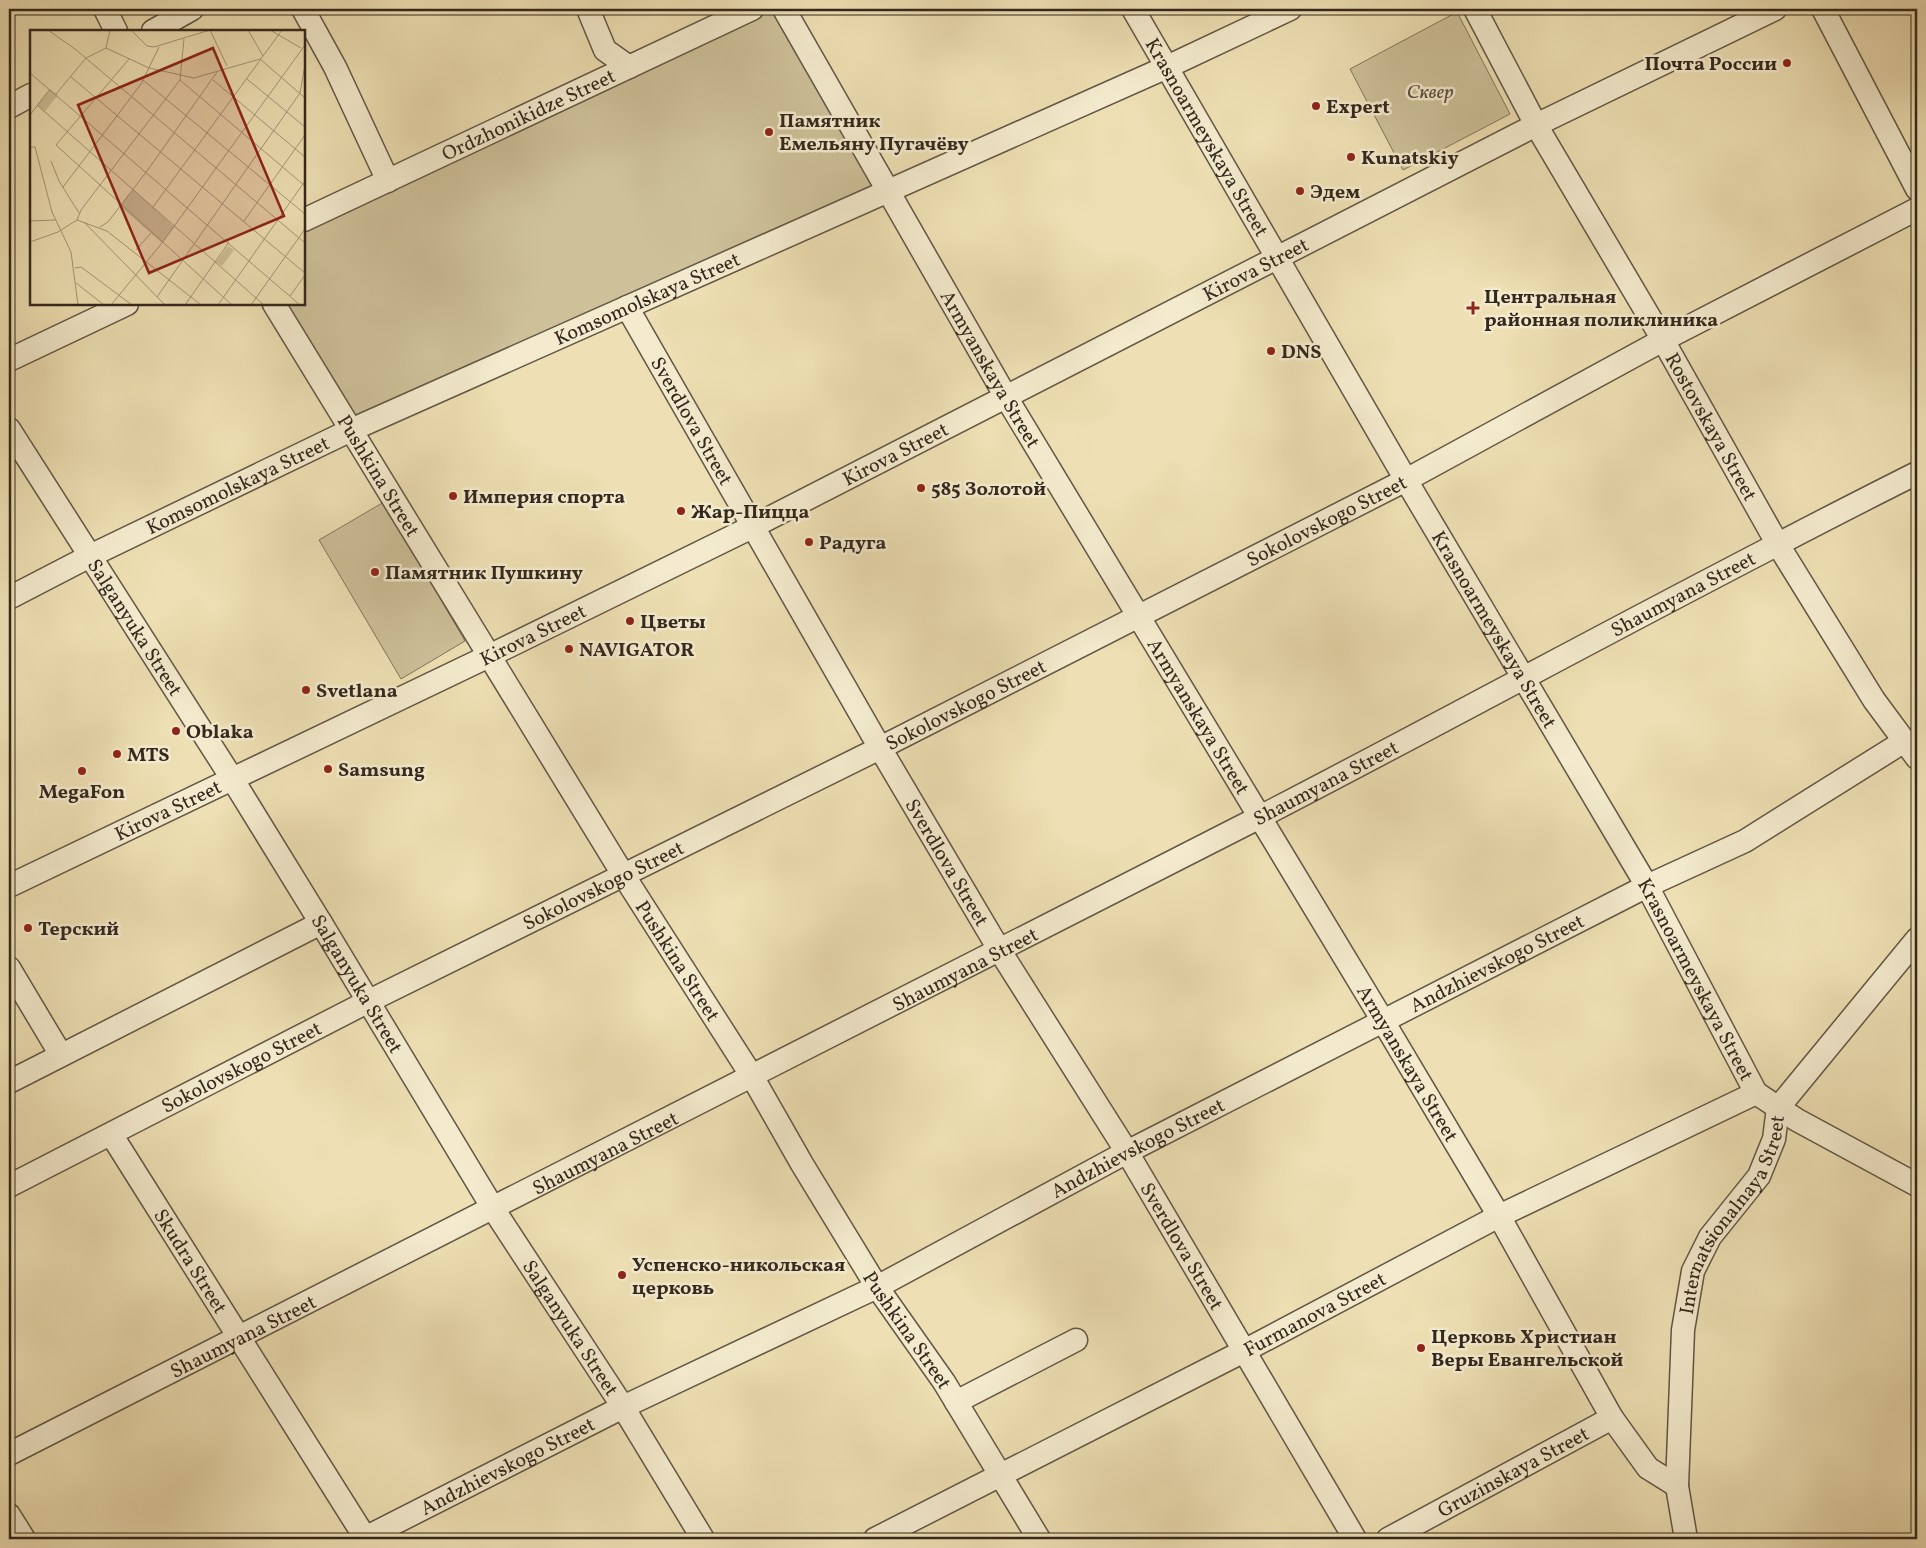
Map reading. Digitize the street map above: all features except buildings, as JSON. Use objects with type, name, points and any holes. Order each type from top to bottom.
[{"type":"street","points":[[105,9],[116,30]]},
{"type":"street","points":[[155,30],[192,9]]},
{"type":"street","points":[[303,9],[335,67],[388,181]]},
{"type":"street","points":[[588,9],[605,50],[629,67]]},
{"type":"street","name":"Ordzhonikidze Street","points":[[305,220],[752,9]]},
{"type":"street","name":"Armyanskaya Street","points":[[784,9],[1006,397],[1261,817],[1499,1216],[1612,1418],[1648,1468],[1677,1486]]},
{"type":"street","name":"Krasnoarmeyskaya Street","points":[[1133,9],[1406,480],[1647,886],[1756,1093],[1796,1120],[1917,1184]]},
{"type":"street","name":"Komsomolskaya Street","points":[[9,598],[90,556],[351,430],[1167,67],[1290,9]]},
{"type":"street","name":"Rostovskaya Street","points":[[1475,9],[1536,125],[1663,340],[1777,543],[1874,700],[1910,750]]},
{"type":"street","name":"Kirova Street","points":[[9,886],[490,656],[752,527],[1536,125],[1775,9]]},
{"type":"street","points":[[1823,9],[1917,188]]},
{"type":"street","points":[[9,107],[30,96]]},
{"type":"street","name":"Sokolovskogo Street","points":[[9,1186],[367,1002],[880,748],[1406,480],[1663,340],[1917,209]]},
{"type":"street","points":[[9,360],[126,305]]},
{"type":"street","name":"Pushkina Street","points":[[275,305],[624,876],[753,1078],[802,1164],[877,1287],[944,1382],[1039,1539]]},
{"type":"street","name":"Sverdlova Street","points":[[627,307],[880,748],[1000,951],[1127,1152],[1355,1539]]},
{"type":"street","name":"Salganyuka Street","points":[[9,429],[233,780],[494,1210],[623,1407],[703,1539]]},
{"type":"street","name":"Shaumyana Street","points":[[9,1454],[494,1210],[1261,817],[1777,543],[1917,473]]},
{"type":"street","name":"Andzhievskogo Street","points":[[365,1539],[623,1407],[877,1287],[1127,1152],[1647,886],[1746,841],[1910,750]]},
{"type":"street","points":[[9,1082],[321,923]]},
{"type":"street","name":"Internatsionalnaya Street","points":[[1686,1539],[1677,1486],[1683,1330],[1693,1271],[1710,1237],[1759,1176],[1774,1139],[1778,1108],[1917,939]]},
{"type":"street","points":[[9,968],[61,1055]]},
{"type":"street","name":"Furmanova Street","points":[[875,1539],[1244,1351],[1499,1216],[1756,1093]]},
{"type":"street","name":"Skudra Street","points":[[111,1134],[365,1539]]},
{"type":"street","points":[[956,1402],[1076,1340]]},
{"type":"street","name":"Gruzinskaya Street","points":[[1388,1539],[1612,1418]]},
{"type":"street","points":[[9,1515],[24,1539]]},
{"type":"green space","points":[[752,9],[784,9],[888,191],[351,430],[275,305],[305,305],[305,220]]},
{"type":"green space","name":"Сквер","points":[[1457,12],[1510,114],[1403,170],[1350,69]]},
{"type":"green space","points":[[384,502],[465,641],[401,679],[319,540]]},
{"type":"place","name":"Почта России","points":[[1787,63]]},
{"type":"place","name":"Expert","points":[[1316,106]]},
{"type":"place","name":"Памятник Емельяну Пугачёву","points":[[769,132]]},
{"type":"place","name":"Kunatskiy","points":[[1351,157]]},
{"type":"place","name":"Эдем","points":[[1300,191]]},
{"type":"place","name":"Центральная районная поликлиника","points":[[1473,308]]},
{"type":"place","name":"DNS","points":[[1271,351]]},
{"type":"place","name":"585 Золотой","points":[[921,488]]},
{"type":"place","name":"Империя спорта","points":[[453,496]]},
{"type":"place","name":"Жар-Пицца","points":[[681,511]]},
{"type":"place","name":"Радуга","points":[[809,542]]},
{"type":"place","name":"Памятник Пушкину","points":[[375,572]]},
{"type":"place","name":"Цветы","points":[[630,621]]},
{"type":"place","name":"NAVIGATOR","points":[[569,649]]},
{"type":"place","name":"Svetlana","points":[[306,690]]},
{"type":"place","name":"Oblaka","points":[[176,731]]},
{"type":"place","name":"MTS","points":[[117,754]]},
{"type":"place","name":"Samsung","points":[[328,769]]},
{"type":"place","name":"MegaFon","points":[[82,771]]},
{"type":"place","name":"Терский","points":[[28,928]]},
{"type":"place","name":"Успенско-никольская церковь","points":[[622,1275]]},
{"type":"place","name":"Церковь Христиан Веры Евангельской","points":[[1421,1348]]}]
